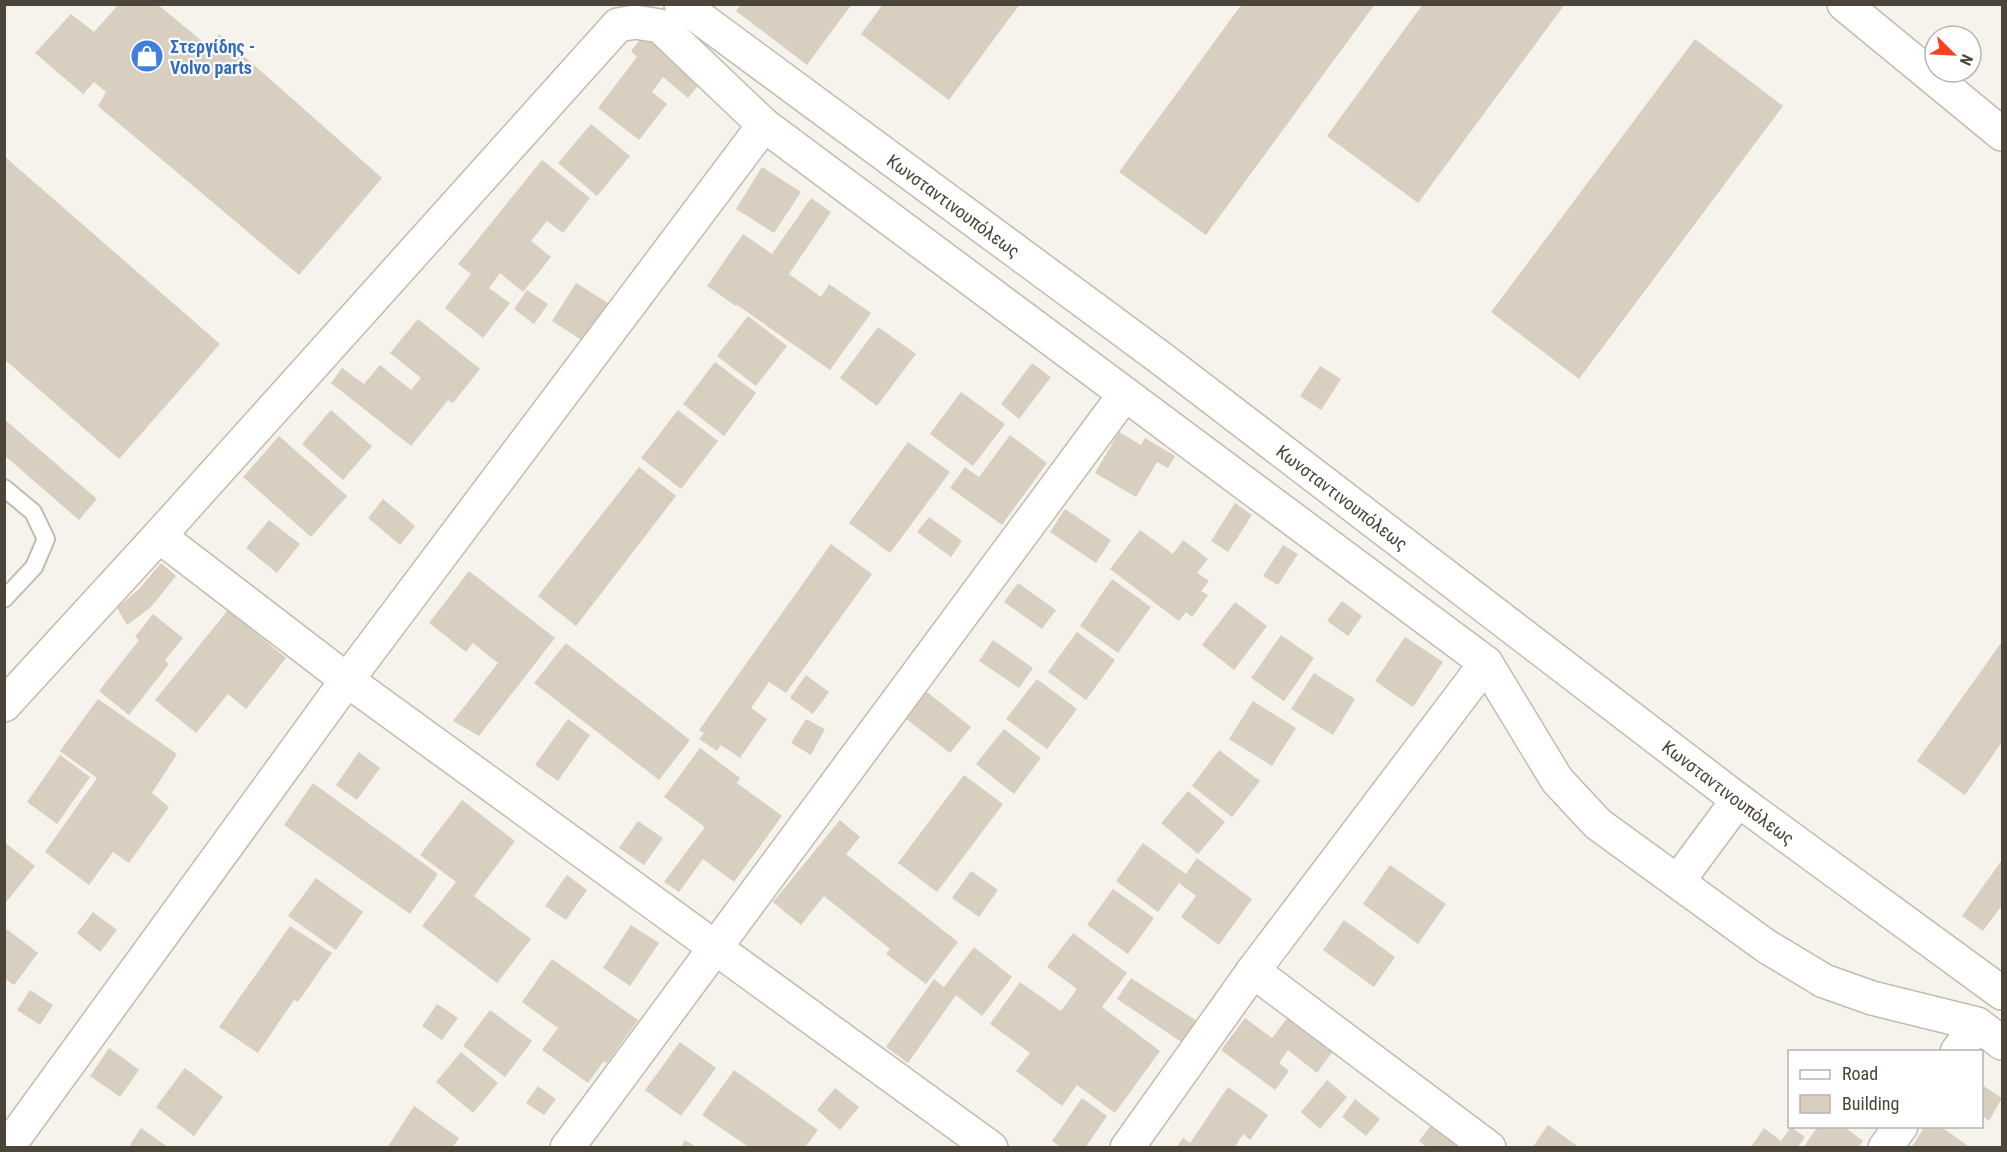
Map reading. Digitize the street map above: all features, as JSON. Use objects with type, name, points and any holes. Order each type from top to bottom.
[{"type":"street","name":"Κωνσταντινουπόλεως","points":[[681,4],[1162,359],[1738,800],[2002,993]]},
{"type":"street","points":[[1844,4],[2002,134]]},
{"type":"street","points":[[4,705],[618,25],[635,22],[660,27],[764,125],[1486,663],[1557,780],[1598,824],[1766,946],[1824,981],[1990,1034]]},
{"type":"street","points":[[7,1148],[347,680],[764,125]]},
{"type":"street","points":[[567,1148],[1125,394]]},
{"type":"street","points":[[159,536],[347,680],[991,1148]]},
{"type":"street","points":[[1127,1148],[1253,971],[1486,663]]},
{"type":"street","points":[[1678,881],[1738,800]]},
{"type":"street","points":[[1253,971],[1489,1148]]},
{"type":"street","points":[[1961,1050],[1990,1034]]},
{"type":"street","points":[[1885,1148],[1900,1128]]},
{"type":"lane","points":[[4,488],[33,512],[46,538],[34,567],[4,600]]},
{"type":"building","points":[[119,4],[157,4],[209,47],[219,34],[382,178],[299,275],[98,106],[106,92],[94,82],[83,94],[35,53],[71,14],[94,32]]},
{"type":"building","points":[[741,4],[852,4],[807,65],[736,11]]},
{"type":"building","points":[[883,4],[1020,4],[949,100],[861,34]]},
{"type":"building","points":[[1242,4],[1375,4],[1206,235],[1119,172]]},
{"type":"building","points":[[1423,4],[1565,4],[1418,203],[1327,136]]},
{"type":"building","points":[[647,31],[706,76],[688,98],[663,77],[652,92],[667,104],[639,140],[598,108],[637,57],[631,51]]},
{"type":"building","points":[[1695,39],[1783,106],[1579,379],[1491,312]]},
{"type":"building","points":[[591,124],[630,156],[597,196],[558,163]]},
{"type":"building","points":[[4,156],[220,344],[119,459],[4,359]]},
{"type":"building","points":[[542,160],[590,198],[563,233],[547,221],[531,241],[551,257],[523,292],[500,273],[489,288],[510,303],[483,338],[445,308],[471,274],[458,264]]},
{"type":"building","points":[[762,167],[801,192],[774,233],[736,209]]},
{"type":"building","points":[[811,198],[831,212],[789,274],[821,297],[829,284],[871,313],[830,370],[707,286],[743,234],[772,254]]},
{"type":"building","points":[[576,283],[608,303],[583,341],[552,321]]},
{"type":"building","points":[[527,290],[548,304],[534,324],[514,309]]},
{"type":"building","points":[[748,316],[787,346],[756,386],[717,356]]},
{"type":"building","points":[[418,319],[480,369],[453,403],[448,400],[411,446],[331,383],[342,368],[364,384],[380,365],[411,390],[421,378],[390,353]]},
{"type":"building","points":[[878,327],[916,354],[877,406],[840,378]]},
{"type":"building","points":[[715,362],[756,393],[724,436],[683,404]]},
{"type":"building","points":[[1032,363],[1051,377],[1019,419],[1001,404]]},
{"type":"building","points":[[1320,366],[1341,379],[1321,410],[1300,396]]},
{"type":"building","points":[[961,392],[1005,424],[973,466],[930,434]]},
{"type":"building","points":[[331,410],[372,446],[343,480],[302,444]]},
{"type":"building","points":[[678,410],[718,441],[681,489],[641,458]]},
{"type":"building","points":[[4,419],[97,499],[79,520],[4,455]]},
{"type":"building","points":[[1119,432],[1141,445],[1145,438],[1175,456],[1168,468],[1157,462],[1136,497],[1095,473]]},
{"type":"building","points":[[1010,435],[1047,463],[1002,525],[950,488],[965,467],[979,477]]},
{"type":"building","points":[[279,436],[347,496],[311,537],[243,477]]},
{"type":"building","points":[[908,442],[950,472],[890,553],[849,523]]},
{"type":"building","points":[[639,467],[676,496],[576,626],[538,596]]},
{"type":"building","points":[[383,499],[415,526],[400,545],[368,518]]},
{"type":"building","points":[[1235,503],[1252,515],[1228,552],[1211,541]]},
{"type":"building","points":[[1065,509],[1111,540],[1096,563],[1050,532]]},
{"type":"building","points":[[929,517],[962,541],[951,557],[917,532]]},
{"type":"building","points":[[269,520],[300,544],[277,573],[246,548]]},
{"type":"building","points":[[1140,530],[1173,554],[1183,540],[1208,559],[1197,573],[1209,581],[1201,591],[1208,595],[1192,617],[1186,612],[1179,621],[1110,569]]},
{"type":"building","points":[[831,544],[872,574],[786,693],[769,682],[751,708],[767,719],[740,758],[721,745],[717,751],[699,739],[704,733],[699,730]]},
{"type":"building","points":[[1283,545],[1298,554],[1278,585],[1263,576]]},
{"type":"building","points":[[161,563],[176,576],[151,607],[127,625],[117,608],[139,589]]},
{"type":"building","points":[[469,571],[555,638],[479,736],[453,721],[498,663],[473,643],[466,652],[429,623]]},
{"type":"building","points":[[1112,579],[1151,607],[1118,653],[1080,626]]},
{"type":"building","points":[[1018,583],[1056,610],[1042,629],[1004,602]]},
{"type":"building","points":[[1342,601],[1362,616],[1348,636],[1327,621]]},
{"type":"building","points":[[1235,602],[1267,626],[1234,670],[1202,645]]},
{"type":"building","points":[[228,610],[286,658],[246,709],[228,694],[196,733],[155,700]]},
{"type":"building","points":[[153,614],[183,638],[165,660],[169,664],[129,715],[99,691],[139,640],[135,637]]},
{"type":"building","points":[[1077,632],[1115,660],[1086,700],[1048,672]]},
{"type":"building","points":[[1281,635],[1314,658],[1284,701],[1251,678]]},
{"type":"building","points":[[1405,637],[1443,662],[1413,707],[1375,681]]},
{"type":"building","points":[[993,640],[1033,668],[1019,688],[979,661]]},
{"type":"building","points":[[566,643],[690,740],[659,780],[534,683]]},
{"type":"building","points":[[2001,643],[2002,742],[1965,795],[1917,761]]},
{"type":"building","points":[[1314,673],[1355,699],[1333,735],[1291,709]]},
{"type":"building","points":[[806,675],[829,692],[813,714],[790,698]]},
{"type":"building","points":[[1037,679],[1077,709],[1047,749],[1006,719]]},
{"type":"building","points":[[917,684],[971,727],[950,753],[896,711]]},
{"type":"building","points":[[98,699],[177,754],[152,793],[169,807],[129,863],[113,852],[89,885],[45,852],[97,778],[60,751]]},
{"type":"building","points":[[1253,701],[1296,728],[1272,766],[1229,739]]},
{"type":"building","points":[[568,719],[590,735],[558,781],[535,765]]},
{"type":"building","points":[[806,719],[825,729],[811,755],[791,743]]},
{"type":"building","points":[[1004,729],[1041,758],[1014,794],[976,764]]},
{"type":"building","points":[[700,748],[740,778],[737,783],[782,816],[734,882],[703,859],[679,892],[664,882],[705,827],[664,797]]},
{"type":"building","points":[[1219,750],[1260,781],[1232,817],[1192,786]]},
{"type":"building","points":[[359,752],[380,768],[357,800],[336,785]]},
{"type":"building","points":[[60,755],[90,777],[57,824],[27,802]]},
{"type":"building","points":[[964,775],[1003,804],[937,892],[898,863]]},
{"type":"building","points":[[313,783],[438,874],[410,914],[284,825]]},
{"type":"building","points":[[1188,791],[1225,822],[1198,854],[1161,823]]},
{"type":"building","points":[[462,800],[515,841],[474,896],[531,939],[497,983],[422,926],[456,882],[420,855]]},
{"type":"building","points":[[840,820],[860,837],[846,854],[958,942],[926,984],[886,954],[890,949],[824,896],[801,925],[773,902]]},
{"type":"building","points":[[638,821],[663,838],[644,865],[619,848]]},
{"type":"building","points":[[4,842],[35,866],[4,905]]},
{"type":"building","points":[[1143,843],[1186,874],[1197,858],[1252,899],[1219,945],[1181,917],[1196,896],[1179,883],[1158,912],[1116,881]]},
{"type":"building","points":[[2002,860],[2002,905],[1983,931],[1962,916]]},
{"type":"building","points":[[1390,865],[1446,904],[1418,944],[1363,904]]},
{"type":"building","points":[[971,871],[998,890],[979,917],[952,898]]},
{"type":"building","points":[[567,875],[587,890],[566,920],[545,906]]},
{"type":"building","points":[[316,878],[363,912],[336,950],[288,916]]},
{"type":"building","points":[[1113,889],[1154,918],[1128,954],[1087,925]]},
{"type":"building","points":[[93,912],[117,930],[100,952],[77,933]]},
{"type":"building","points":[[1344,920],[1395,957],[1374,987],[1323,950]]},
{"type":"building","points":[[631,925],[659,943],[630,986],[603,968]]},
{"type":"building","points":[[290,926],[332,953],[298,1002],[294,1000],[258,1053],[219,1027]]},
{"type":"building","points":[[4,927],[38,953],[14,985],[4,978]]},
{"type":"building","points":[[1073,933],[1127,973],[1102,1007],[1160,1051],[1115,1113],[1077,1085],[1062,1106],[1016,1071],[1030,1053],[990,1024],[1020,982],[1061,1011],[1077,989],[1047,967]]},
{"type":"building","points":[[974,947],[1012,977],[982,1016],[956,995],[908,1063],[886,1047],[934,979],[944,987]]},
{"type":"building","points":[[552,959],[638,1020],[607,1063],[604,1061],[588,1083],[542,1050],[558,1028],[522,1002]]},
{"type":"building","points":[[1131,978],[1197,1021],[1183,1043],[1117,999]]},
{"type":"building","points":[[30,990],[53,1005],[40,1025],[17,1010]]},
{"type":"building","points":[[437,1004],[458,1018],[442,1040],[422,1026]]},
{"type":"building","points":[[490,1010],[532,1041],[505,1077],[463,1046]]},
{"type":"building","points":[[1291,1013],[1336,1047],[1317,1073],[1288,1050],[1279,1063],[1289,1071],[1275,1090],[1221,1050],[1245,1018],[1272,1038]]},
{"type":"building","points":[[680,1042],[716,1068],[681,1116],[645,1090]]},
{"type":"building","points":[[109,1048],[139,1070],[120,1097],[90,1076]]},
{"type":"building","points":[[461,1052],[498,1083],[473,1113],[436,1082]]},
{"type":"building","points":[[185,1068],[223,1097],[194,1136],[156,1107]]},
{"type":"building","points":[[734,1070],[818,1130],[806,1146],[808,1148],[750,1148],[702,1115]]},
{"type":"building","points":[[1327,1080],[1347,1097],[1320,1129],[1301,1112]]},
{"type":"building","points":[[538,1086],[556,1099],[544,1115],[526,1103]]},
{"type":"building","points":[[1983,1086],[2002,1098],[1989,1121],[1983,1117]]},
{"type":"building","points":[[1228,1087],[1268,1115],[1250,1140],[1243,1134],[1234,1148],[1176,1148],[1183,1138],[1190,1143]]},
{"type":"building","points":[[835,1088],[859,1107],[840,1130],[817,1110]]},
{"type":"building","points":[[1082,1098],[1107,1116],[1085,1148],[1062,1148],[1052,1141]]},
{"type":"building","points":[[1355,1099],[1380,1119],[1366,1136],[1342,1117]]},
{"type":"building","points":[[414,1106],[459,1138],[452,1148],[387,1148]]},
{"type":"building","points":[[1432,1124],[1460,1146],[1458,1148],[1427,1148],[1419,1141]]},
{"type":"building","points":[[1548,1125],[1580,1148],[1532,1148]]},
{"type":"building","points":[[141,1128],[169,1148],[128,1148]]},
{"type":"building","points":[[1764,1128],[1781,1141],[1790,1128],[1805,1137],[1797,1148],[1750,1148]]},
{"type":"building","points":[[1817,1128],[1846,1128],[1863,1141],[1858,1148],[1803,1148]]},
{"type":"building","points":[[1924,1128],[1943,1128],[1971,1148],[1911,1148]]},
{"type":"building","points":[[685,1140],[698,1148],[680,1148]]},
{"type":"place","name":"Στεργίδης - Volvo parts","points":[[147,56]]}]
